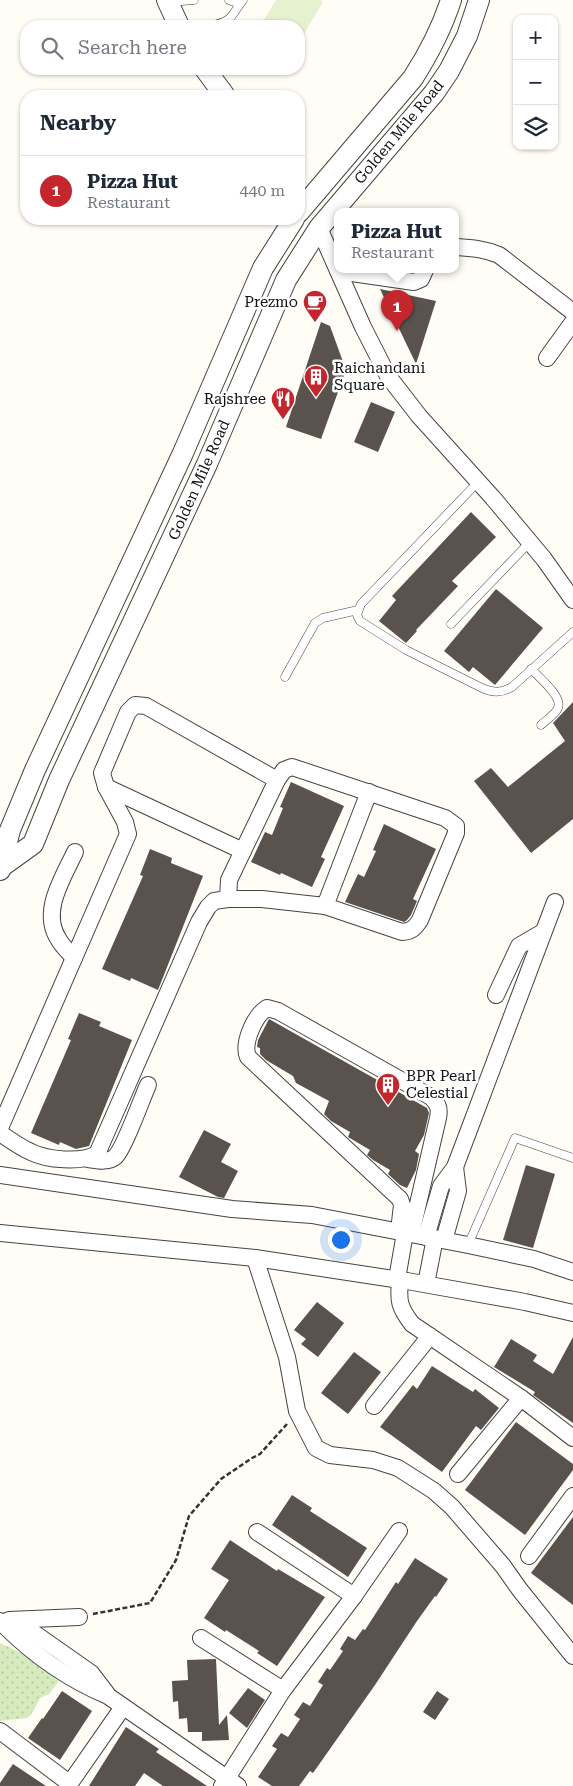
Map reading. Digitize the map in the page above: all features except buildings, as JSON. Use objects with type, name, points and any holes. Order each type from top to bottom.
[{"type":"street","points":[[167,1],[175,20]]},
{"type":"street","points":[[450,4],[476,7]]},
{"type":"street","name":"Golden Mile Road","points":[[305,202],[413,78],[443,25],[450,4]]},
{"type":"street","name":"Golden Mile Road","points":[[335,208],[434,94],[449,71],[467,36],[476,7]]},
{"type":"street","points":[[209,75],[221,90]]},
{"type":"street","name":"Golden Mile Road","points":[[0,868],[33,844],[59,780],[207,464],[286,280],[318,228],[334,210]]},
{"type":"street","points":[[305,215],[318,228],[334,262]]},
{"type":"street","name":"Golden Mile Road","points":[[0,868],[10,830],[35,770],[183,453],[263,268],[289,225]]},
{"type":"street","points":[[459,248],[476,248],[500,255],[573,312]]},
{"type":"street","points":[[339,273],[388,376],[418,416],[530,542],[572,596]]},
{"type":"street","points":[[352,273],[414,282],[420,279],[423,273]]},
{"type":"street","points":[[547,358],[573,322]]},
{"type":"street","points":[[0,1128],[6,1099],[74,958],[128,834],[125,822],[106,787],[102,773],[132,706],[139,704],[146,706],[277,780]]},
{"type":"street","points":[[88,1159],[97,1154],[100,1148],[199,922],[214,901],[262,899],[325,906],[402,932],[410,931],[416,927],[420,920],[456,833],[456,826],[445,818],[292,767],[284,770],[277,780],[229,880],[228,899]]},
{"type":"street","points":[[106,787],[243,851]]},
{"type":"street","points":[[325,906],[369,792]]},
{"type":"street","points":[[74,958],[58,939],[51,917],[55,896],[75,852]]},
{"type":"street","points":[[555,902],[455,1167],[458,1191],[420,1235],[396,1279],[398,1300],[412,1324],[521,1398],[573,1438]]},
{"type":"street","points":[[496,995],[519,946],[543,932]]},
{"type":"street","points":[[506,1030],[504,1000],[523,953]]},
{"type":"street","points":[[420,1235],[402,1201],[248,1056],[245,1051],[246,1044],[258,1015],[263,1010],[267,1008],[278,1012],[425,1094],[437,1104],[440,1111],[418,1204],[426,1284]]},
{"type":"street","points":[[0,1133],[32,1153],[60,1159],[105,1161],[115,1157],[125,1140],[148,1084]]},
{"type":"street","points":[[0,1175],[232,1209],[312,1214],[468,1244],[534,1259],[573,1272]]},
{"type":"street","points":[[402,1201],[418,1204]]},
{"type":"street","points":[[0,1233],[255,1258],[426,1284],[525,1302],[573,1313]]},
{"type":"street","points":[[255,1258],[287,1357],[297,1411],[313,1444],[320,1451],[330,1455],[373,1460],[398,1468],[434,1491],[452,1507],[503,1566],[573,1656]]},
{"type":"street","points":[[374,1406],[430,1336]]},
{"type":"street","points":[[458,1474],[521,1398]]},
{"type":"street","points":[[528,1556],[573,1496]]},
{"type":"street","points":[[0,1621],[32,1650],[84,1686],[108,1696],[229,1784],[283,1690],[354,1596],[399,1531]]},
{"type":"street","points":[[257,1532],[354,1596]]},
{"type":"street","points":[[0,1621],[79,1617]]},
{"type":"street","points":[[201,1638],[283,1690]]},
{"type":"street","points":[[0,1731],[69,1785],[123,1707]]},
{"type":"lane","points":[[167,1],[194,0]]},
{"type":"lane","points":[[229,0],[242,2],[229,20]]},
{"type":"lane","points":[[478,482],[362,604],[357,616],[360,621],[406,650],[494,693],[503,692],[512,687],[573,632]]},
{"type":"lane","points":[[451,624],[530,542]]},
{"type":"lane","points":[[285,677],[315,623],[323,618],[358,610]]},
{"type":"lane","points":[[532,669],[559,698],[560,706],[557,711],[541,725]]},
{"type":"lane","points":[[468,1244],[515,1138],[573,1158]]},
{"type":"path","points":[[79,1617],[150,1603],[176,1560],[189,1516],[221,1479],[268,1448],[297,1411]]},
{"type":"green space","points":[[276,0],[320,0],[323,2],[305,32],[305,20],[264,20]]},
{"type":"green space","points":[[0,1643],[38,1661],[59,1681],[49,1694],[40,1698],[31,1715],[26,1718],[0,1721]]},
{"type":"place","name":"Prezmo","points":[[315,323]]},
{"type":"place","name":"Pizza Hut","points":[[397,331]]},
{"type":"place","name":"Raichandani Square","points":[[316,398]]},
{"type":"place","name":"Rajshree","points":[[283,420]]},
{"type":"place","name":"BPR Pearl Celestial","points":[[388,1106]]}]
